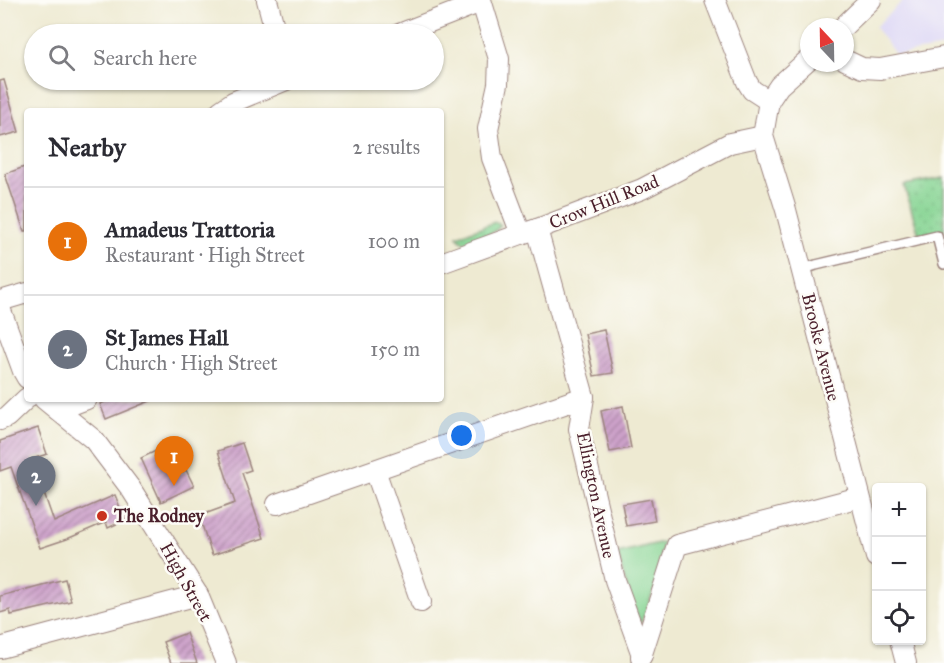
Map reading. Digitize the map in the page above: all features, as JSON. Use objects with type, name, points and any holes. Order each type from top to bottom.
[{"type":"street","points":[[267,0],[273,24]]},
{"type":"street","points":[[715,0],[747,82],[752,90],[769,101]]},
{"type":"street","points":[[853,18],[872,0]]},
{"type":"street","points":[[424,24],[481,1]]},
{"type":"street","name":"Ellington Avenue","points":[[481,1],[500,59],[498,84],[488,129],[492,158],[529,232],[584,397],[579,429],[615,580],[640,659]]},
{"type":"street","points":[[854,64],[862,68],[880,69],[944,57]]},
{"type":"street","points":[[764,136],[769,101],[779,86],[800,67]]},
{"type":"street","points":[[224,108],[262,90]]},
{"type":"street","name":"Crow Hill Road","points":[[444,262],[642,189],[730,143],[764,136]]},
{"type":"street","name":"Brooke Avenue","points":[[764,136],[786,210],[872,542]]},
{"type":"street","points":[[0,302],[24,293]]},
{"type":"street","points":[[0,308],[24,373]]},
{"type":"street","points":[[277,504],[584,397]]},
{"type":"street","points":[[0,420],[7,417],[24,401]]},
{"type":"street","points":[[51,405],[69,402]]},
{"type":"street","name":"High Street","points":[[51,405],[94,440],[131,489],[198,595],[226,663]]},
{"type":"street","points":[[375,470],[421,602]]},
{"type":"street","points":[[640,659],[677,545],[860,497]]},
{"type":"street","points":[[0,648],[198,595]]},
{"type":"street","points":[[901,645],[906,663]]},
{"type":"lane","points":[[801,270],[937,236],[944,264]]},
{"type":"shaded area","points":[[904,0],[944,0],[944,47],[896,55],[875,27]]},
{"type":"green space","points":[[944,178],[944,231],[919,235],[904,185]]},
{"type":"green space","points":[[495,222],[501,225],[479,238],[464,243],[457,236]]},
{"type":"green space","points":[[663,542],[655,588],[641,623],[617,553]]},
{"type":"building","points":[[4,80],[19,132],[0,137],[0,81]]},
{"type":"building","points":[[24,167],[24,231],[5,174]]},
{"type":"building","points":[[604,330],[613,373],[594,376],[585,334]]},
{"type":"building","points":[[105,402],[148,402],[106,419],[100,404]]},
{"type":"building","points":[[623,406],[631,448],[610,452],[601,411]]},
{"type":"building","points":[[38,428],[47,454],[32,459],[54,522],[115,495],[125,520],[108,528],[106,522],[40,548],[11,467],[0,471],[0,441]]},
{"type":"building","points":[[242,443],[251,470],[242,473],[264,538],[212,555],[199,516],[235,503],[218,451]]},
{"type":"building","points":[[166,446],[179,474],[186,470],[194,486],[161,502],[141,458]]},
{"type":"building","points":[[651,499],[655,521],[626,526],[622,504]]},
{"type":"building","points":[[65,579],[71,601],[11,615],[10,610],[0,613],[0,596]]},
{"type":"building","points":[[186,633],[197,663],[171,663],[163,642]]},
{"type":"place","name":"Amadeus Trattoria","points":[[174,486]]},
{"type":"place","name":"St James Hall","points":[[36,506]]},
{"type":"place","name":"The Rodney","points":[[102,516]]}]
